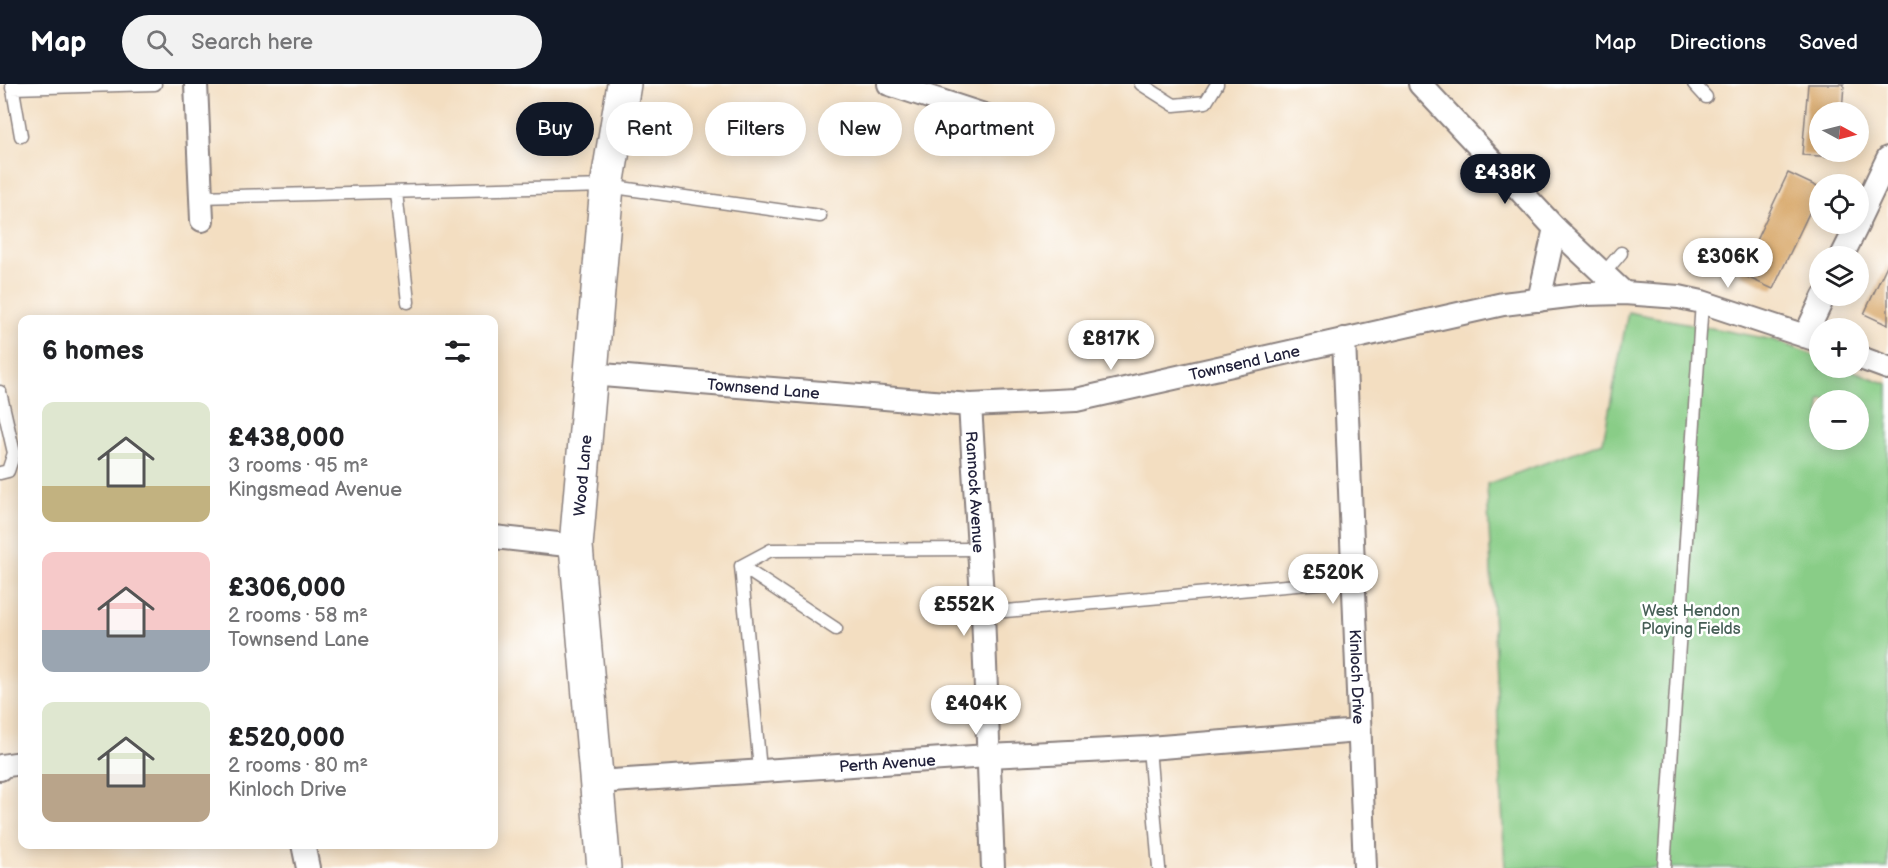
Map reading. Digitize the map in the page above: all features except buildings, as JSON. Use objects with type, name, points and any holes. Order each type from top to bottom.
[{"type":"street","points":[[196,84],[202,220]]},
{"type":"street","points":[[889,84],[944,102]]},
{"type":"street","points":[[1420,84],[1555,228],[1624,293]]},
{"type":"street","name":"Wood Lane","points":[[604,868],[576,546],[616,89]]},
{"type":"street","points":[[1869,199],[1888,158]]},
{"type":"street","points":[[1539,300],[1555,228]]},
{"type":"street","name":"Townsend Lane","points":[[590,374],[970,405],[1076,400],[1503,304],[1585,294],[1624,293],[1670,296],[1702,302],[1809,338]]},
{"type":"street","name":"Kinloch Drive","points":[[1344,339],[1365,868]]},
{"type":"street","points":[[1869,361],[1888,368]]},
{"type":"street","name":"Rannock Avenue","points":[[970,405],[983,613],[993,868]]},
{"type":"street","points":[[498,537],[576,546]]},
{"type":"street","name":"Perth Avenue","points":[[597,782],[760,770],[1149,748],[1359,731]]},
{"type":"street","points":[[0,769],[2,766],[18,764]]},
{"type":"street","points":[[304,849],[308,868]]},
{"type":"lane","points":[[21,136],[12,86],[155,84]]},
{"type":"lane","points":[[1141,84],[1174,105],[1206,102],[1217,84]]},
{"type":"lane","points":[[1694,84],[1706,98],[1707,84]]},
{"type":"lane","points":[[201,196],[607,186],[820,216]]},
{"type":"lane","points":[[396,192],[408,302]]},
{"type":"lane","points":[[1604,273],[1621,253]]},
{"type":"lane","points":[[1664,868],[1702,302]]},
{"type":"lane","points":[[0,392],[14,453],[8,471],[0,473]]},
{"type":"lane","points":[[741,566],[771,550],[978,549]]},
{"type":"lane","points":[[741,566],[836,629]]},
{"type":"lane","points":[[741,566],[760,770]]},
{"type":"lane","points":[[983,613],[1352,580]]},
{"type":"lane","points":[[1149,748],[1159,868]]},
{"type":"green space","name":"West Hendon Playing Fields","points":[[1628,312],[1774,340],[1809,353],[1809,378],[1869,377],[1888,384],[1888,868],[1505,868],[1487,484],[1603,442]]}]
